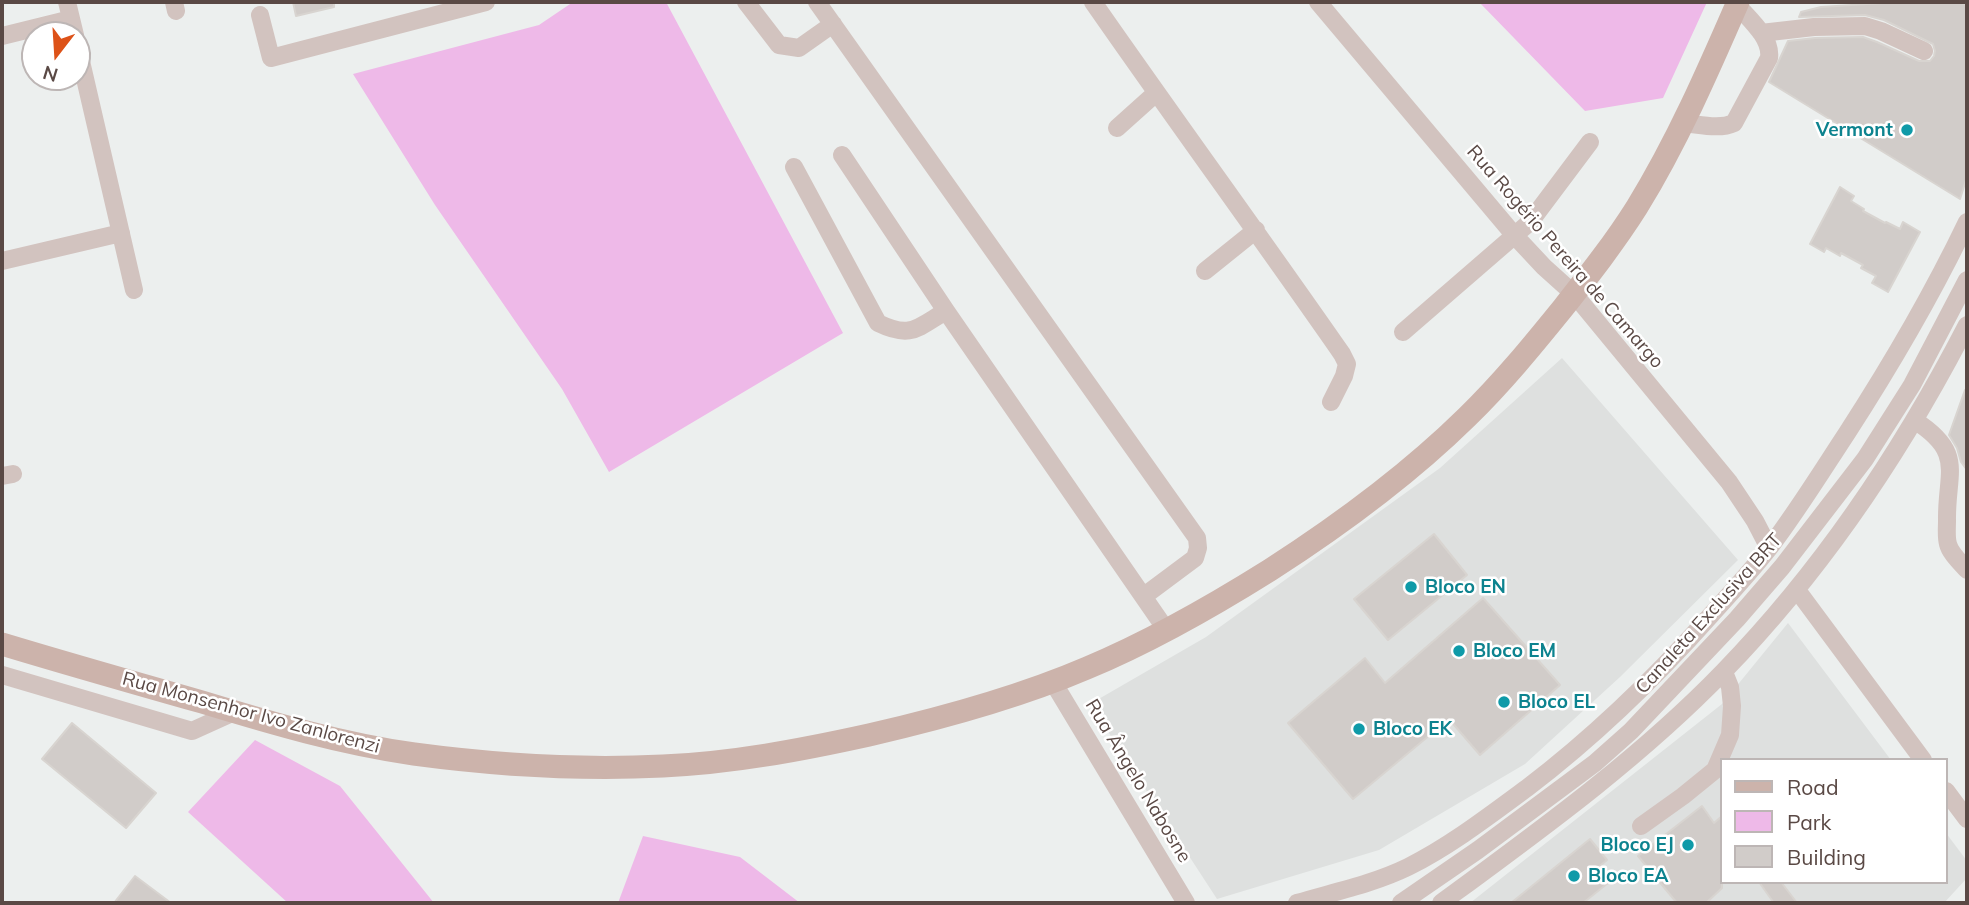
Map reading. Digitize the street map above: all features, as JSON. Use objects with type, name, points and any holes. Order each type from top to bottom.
[{"type":"main road","name":"Rua Monsenhor Ivo Zanlorenzi","points":[[2,644],[326,736],[412,753],[500,763],[547,765],[664,766],[814,748],[971,709],[1053,682],[1127,651],[1209,609],[1307,546],[1390,485],[1439,444],[1483,401],[1574,294],[1636,208],[1682,123],[1737,4]]},
{"type":"street","points":[[260,15],[271,58],[486,2]]},
{"type":"street","points":[[746,2],[779,45],[799,48],[833,24]]},
{"type":"street","points":[[817,2],[1196,538],[1198,548],[1195,558],[1144,596]]},
{"type":"street","points":[[1093,2],[1342,354],[1347,365],[1331,402]]},
{"type":"street","name":"Rua Rogério Pereira de Camargo","points":[[1318,2],[1516,236],[1544,267],[1574,294],[1729,482],[1769,548]]},
{"type":"street","points":[[1682,123],[1729,126],[1734,123],[1769,58],[1770,48],[1737,4]]},
{"type":"street","points":[[2,36],[71,19]]},
{"type":"street","points":[[1761,33],[1814,27],[1865,26],[1924,51]]},
{"type":"street","points":[[88,91],[134,290]]},
{"type":"street","points":[[1117,128],[1156,93]]},
{"type":"street","points":[[1403,332],[1530,222],[1590,142]]},
{"type":"street","points":[[842,155],[1167,631]]},
{"type":"street","points":[[794,167],[878,323],[896,331],[914,330],[946,311]]},
{"type":"street","points":[[1297,903],[1383,877],[1408,867],[1445,845],[1553,768],[1624,706],[1675,655],[1769,548],[1819,476],[1915,322],[1967,222]]},
{"type":"street","points":[[1205,271],[1256,230]]},
{"type":"street","points":[[2,261],[121,233]]},
{"type":"street","name":"Canaleta Exclusiva BRT","points":[[1401,903],[1595,763],[1631,731],[1737,619],[1782,567],[1865,458],[1912,385],[1967,280]]},
{"type":"street","points":[[1441,903],[1578,802],[1676,718],[1724,672],[1797,590],[1882,473],[1967,324]]},
{"type":"street","points":[[1914,420],[1931,430],[1949,456],[1951,469],[1947,512],[1948,545],[1967,570]]},
{"type":"street","points":[[1797,590],[1922,758]]},
{"type":"street","points":[[1641,826],[1715,770],[1730,734],[1732,706],[1730,687],[1724,672]]},
{"type":"street","points":[[2,676],[192,731],[234,712]]},
{"type":"street","name":"Rua Ângelo Nabosne","points":[[1053,682],[1186,903]]},
{"type":"street","points":[[1948,794],[1967,819]]},
{"type":"shaded area","points":[[1562,358],[1738,560],[1620,677],[1525,764],[1379,850],[1217,899],[1090,704],[1206,637],[1440,468]]},
{"type":"shaded area","points":[[1788,623],[1889,758],[1720,758],[1720,884],[1948,884],[1948,836],[1967,861],[1967,878],[1944,903],[1470,903],[1722,704]]},
{"type":"green space","points":[[573,2],[666,2],[843,333],[609,472],[562,389],[435,205],[353,74],[539,25]]},
{"type":"green space","points":[[1479,2],[1707,2],[1663,98],[1585,111]]},
{"type":"green space","points":[[255,740],[340,786],[434,903],[288,903],[188,812]]},
{"type":"green space","points":[[643,836],[740,857],[800,903],[618,903]]},
{"type":"building","points":[[293,2],[334,2],[334,7],[296,16]]},
{"type":"building","name":"Vermont","points":[[1898,2],[1967,4],[1967,177],[1960,199],[1769,82],[1788,41],[1863,37],[1919,61],[1930,61],[1935,51],[1933,44],[1884,20],[1865,15],[1799,17],[1801,12],[1821,7]]},
{"type":"building","points":[[1840,187],[1854,196],[1851,201],[1864,209],[1863,211],[1900,229],[1903,222],[1920,232],[1888,292],[1872,283],[1876,276],[1861,268],[1863,265],[1841,253],[1840,256],[1826,248],[1824,252],[1810,244]]},
{"type":"building","points":[[1965,390],[1967,391],[1967,470],[1949,435]]},
{"type":"building","name":"Bloco EN","points":[[1434,534],[1467,575],[1388,640],[1354,599]]},
{"type":"building","points":[[1483,598],[1560,685],[1480,755],[1449,719],[1353,799],[1288,723],[1365,658],[1385,683]]},
{"type":"building","points":[[72,723],[156,793],[126,828],[42,759]]},
{"type":"building","name":"Bloco EJ","points":[[1702,806],[1714,823],[1720,818],[1722,888],[1706,903],[1677,903],[1638,856]]},
{"type":"building","name":"Bloco EA","points":[[1590,839],[1607,860],[1596,869],[1608,883],[1583,903],[1511,903]]},
{"type":"building","points":[[135,876],[171,903],[114,903]]},
{"type":"building","points":[[1760,884],[1783,884],[1797,903],[1774,903]]},
{"type":"place","name":"Vermont","points":[[1907,130]]},
{"type":"place","name":"Bloco EN","points":[[1411,587]]},
{"type":"place","name":"Bloco EM","points":[[1459,651]]},
{"type":"place","name":"Bloco EL","points":[[1504,702]]},
{"type":"place","name":"Bloco EK","points":[[1359,729]]},
{"type":"place","name":"Bloco EJ","points":[[1688,845]]},
{"type":"place","name":"Bloco EA","points":[[1574,876]]}]
